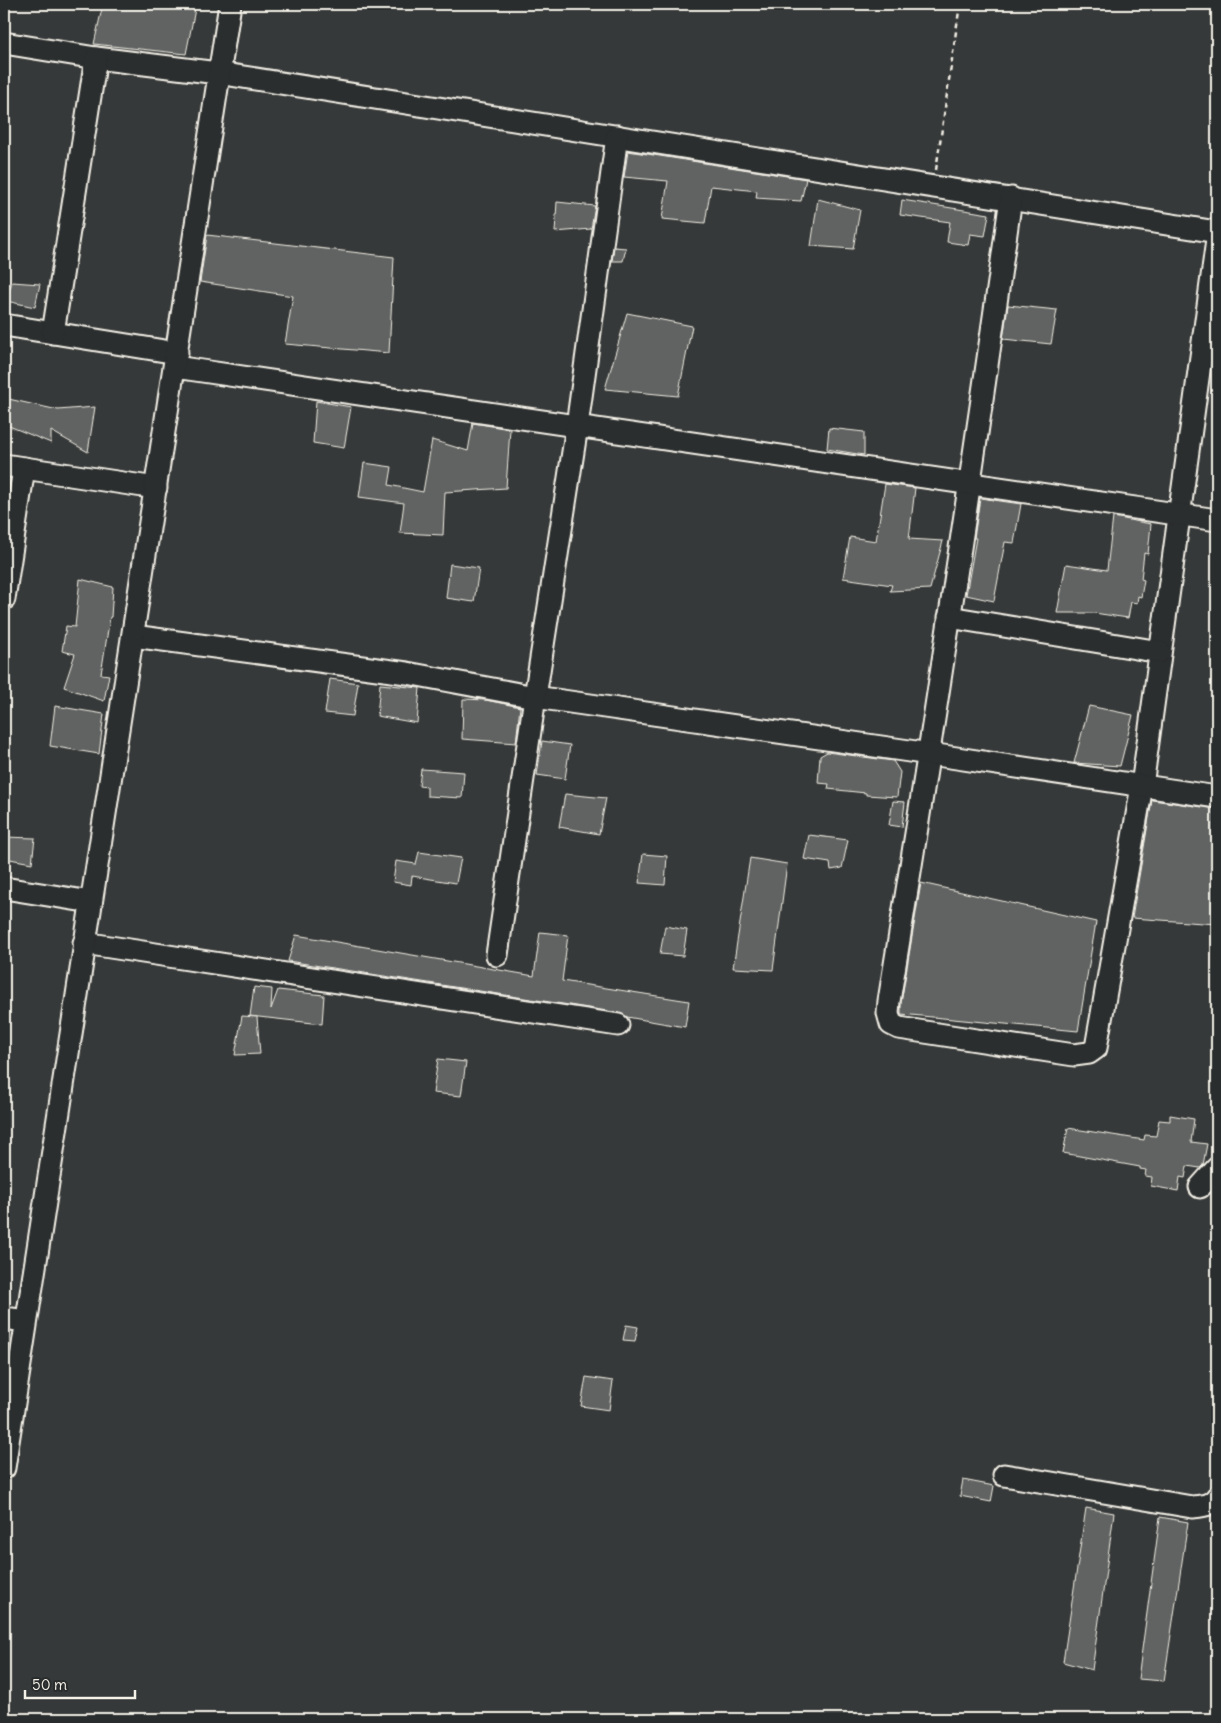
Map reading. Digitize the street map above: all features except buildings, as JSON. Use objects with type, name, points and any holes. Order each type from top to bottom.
[{"type":"street","points":[[4,1468],[230,4]]},
{"type":"street","points":[[4,43],[96,58],[218,72],[1217,232]]},
{"type":"street","points":[[53,333],[96,58]]},
{"type":"street","points":[[497,954],[577,426],[617,136]]},
{"type":"street","points":[[1010,198],[930,754],[889,1001],[888,1014],[891,1024],[899,1028],[1074,1055],[1089,1053],[1096,1048],[1142,786],[1217,240]]},
{"type":"street","points":[[4,325],[53,333],[176,360],[577,426],[1217,520]]},
{"type":"street","points":[[4,599],[14,466],[156,488]]},
{"type":"street","points":[[950,617],[1160,652]]},
{"type":"street","points":[[133,636],[407,673],[535,697],[1217,797]]},
{"type":"street","points":[[4,888],[91,902]]},
{"type":"street","points":[[84,943],[618,1025]]},
{"type":"street","points":[[1200,1187],[1217,1168]]},
{"type":"street","points":[[4,1318],[26,1321]]},
{"type":"street","points":[[1004,1475],[1192,1507],[1206,1506],[1214,1502],[1217,1497]]},
{"type":"path","points":[[934,186],[960,4]]}]
